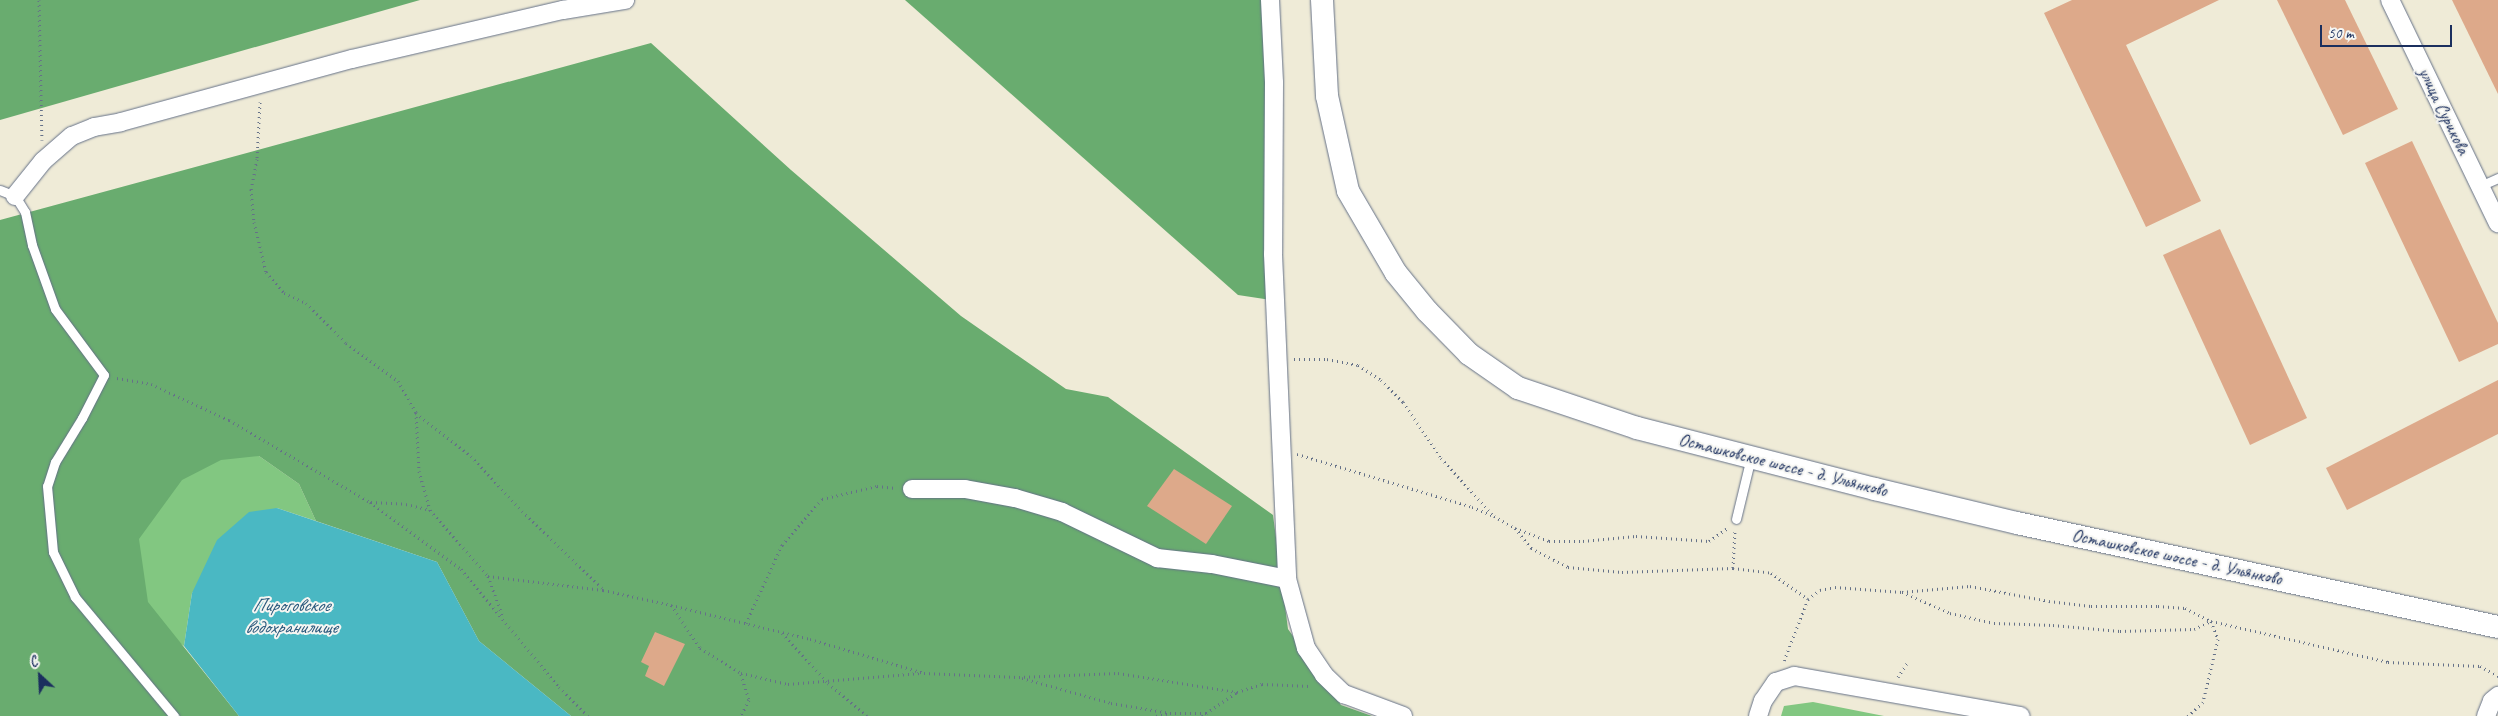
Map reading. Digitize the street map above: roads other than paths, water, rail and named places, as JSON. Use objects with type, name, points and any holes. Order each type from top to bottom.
[{"type":"street","points":[[7,193],[72,136],[94,127],[121,122],[352,59],[563,10],[625,0]]},
{"type":"street","points":[[1270,0],[1274,83],[1273,254],[1287,578],[1306,648],[1324,675],[1344,694],[1403,716]]},
{"type":"street","name":"Осташковское шоссе - д. Ульянково","points":[[1322,0],[1327,96],[1348,191],[1396,273],[1427,311],[1469,354],[1518,388],[1637,428],[2017,523],[2498,627]]},
{"type":"street","name":"улица Сурикова","points":[[2390,0],[2498,223]]},
{"type":"street","points":[[912,490],[966,489],[1015,498],[1062,512],[1157,558],[1212,564],[1287,578]]},
{"type":"street","points":[[1758,716],[1764,701],[1776,682],[1794,676],[2021,716]]},
{"type":"street","points":[[2486,716],[2492,701],[2498,696]]},
{"type":"lane","points":[[2480,186],[2498,178]]},
{"type":"lane","points":[[7,193],[25,212],[32,245],[55,309],[104,375],[82,418],[55,462],[47,486],[52,552],[75,597],[174,716]]},
{"type":"lane","points":[[1736,519],[1750,457]]},
{"type":"water","name":"Пироговское водохранилище","points":[[277,508],[437,562],[479,641],[571,716],[239,716],[184,646],[192,593],[217,540],[249,512]]}]
